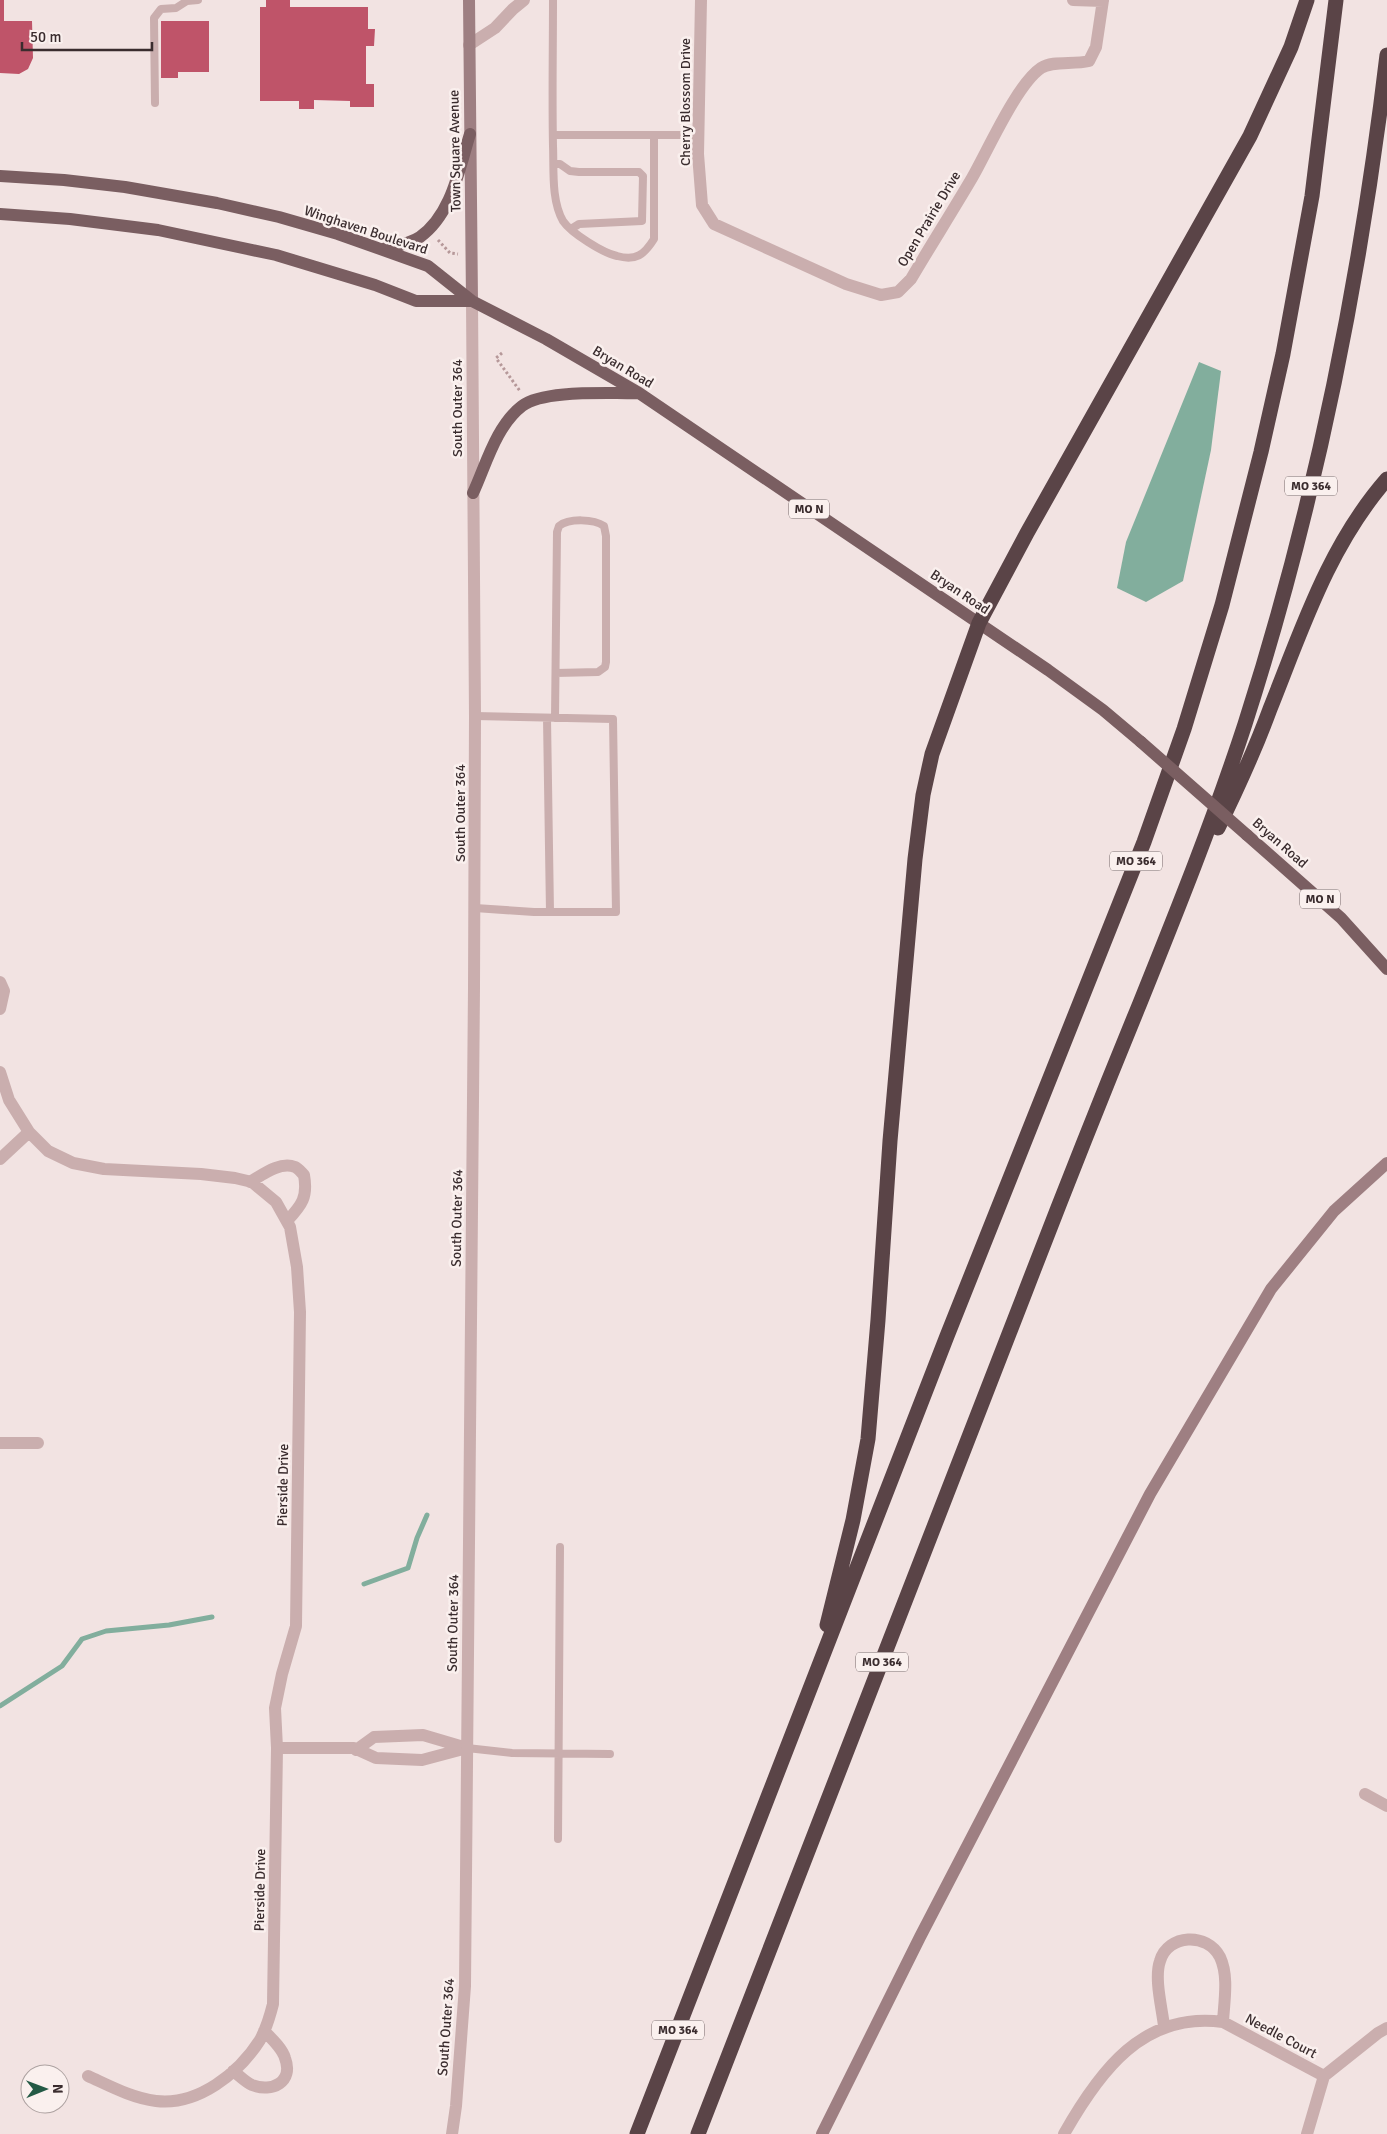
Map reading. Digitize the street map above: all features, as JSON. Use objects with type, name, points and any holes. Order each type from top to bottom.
[{"type":"highway","points":[[812,1685],[853,1520],[868,1438],[890,1141],[923,795],[932,754],[979,623],[1027,533],[1250,136],[1291,47],[1307,0]]},
{"type":"highway","name":"MO 364","points":[[638,2134],[958,1309],[1144,842],[1167,779],[1222,605],[1261,452],[1283,354],[1312,196],[1336,0]]},
{"type":"highway","name":"MO 364","points":[[698,2134],[1054,1216],[1180,903],[1216,809],[1244,727],[1289,574],[1334,385],[1369,197],[1387,56]]},
{"type":"highway","points":[[1180,903],[1242,780],[1320,584],[1358,518],[1387,479]]},
{"type":"main road","name":"Town Square Avenue","points":[[469,0],[472,301]]},
{"type":"main road","points":[[383,249],[419,237],[435,223],[445,208],[470,134]]},
{"type":"main road","name":"Winghaven Boulevard","points":[[0,176],[64,180],[125,187],[217,203],[279,217],[383,249],[428,266],[472,301]]},
{"type":"main road","points":[[0,214],[70,218],[168,231],[276,255],[375,285],[416,301],[472,301]]},
{"type":"main road","name":"Bryan Road","points":[[472,301],[554,344],[639,394],[1079,692],[1141,742],[1341,918],[1387,969]]},
{"type":"main road","points":[[473,493],[497,439],[509,419],[523,406],[542,398],[572,394],[639,394]]},
{"type":"main road","points":[[822,2134],[920,1937],[1150,1494],[1271,1289],[1334,1211],[1387,1163]]},
{"type":"street","points":[[469,45],[495,28],[513,8],[524,0]]},
{"type":"street","name":"Cherry Blossom Drive","points":[[700,0],[699,135],[702,205]]},
{"type":"street","points":[[1073,0],[1103,1]]},
{"type":"street","name":"Open Prairie Drive","points":[[702,205],[714,224],[846,284],[881,295],[898,292],[911,279],[972,178],[1027,81],[1042,68],[1054,63],[1075,64],[1089,61],[1096,47],[1103,1]]},
{"type":"street","name":"South Outer 364","points":[[452,2134],[456,2106],[464,1986],[467,1748],[475,908],[472,301]]},
{"type":"street","points":[[0,982],[4,991],[4,998],[0,1009]]},
{"type":"street","name":"Pierside Drive","points":[[0,1072],[9,1100],[30,1132],[48,1151],[81,1164],[104,1169],[201,1174],[235,1178],[250,1182],[264,1191],[276,1202],[290,1227],[297,1267],[300,1312],[296,1626],[282,1674],[275,1708],[277,1748],[273,2004],[264,2031],[248,2056],[218,2084],[192,2096],[176,2101],[156,2101],[122,2092],[88,2076]]},
{"type":"street","points":[[0,1159],[30,1132]]},
{"type":"street","points":[[250,1182],[268,1171],[281,1167],[295,1167],[304,1174],[306,1189],[303,1201],[287,1221]]},
{"type":"street","points":[[0,1443],[38,1443]]},
{"type":"street","points":[[356,1750],[374,1737],[423,1735],[467,1748]]},
{"type":"street","points":[[277,1748],[356,1750],[376,1758],[422,1760],[467,1748]]},
{"type":"street","points":[[1364,1794],[1387,1806]]},
{"type":"street","name":"Needle Court","points":[[1164,2026],[1158,1972],[1160,1960],[1173,1944],[1186,1939],[1206,1942],[1220,1956],[1224,1967],[1225,1988],[1223,2022]]},
{"type":"street","name":"Needle Court","points":[[1064,2134],[1084,2098],[1125,2050],[1164,2026],[1193,2020],[1223,2022],[1324,2076]]},
{"type":"street","points":[[1307,2134],[1324,2076],[1387,2028]]},
{"type":"street","points":[[233,2071],[251,2084],[266,2089],[277,2087],[285,2079],[288,2069],[285,2057],[264,2031]]},
{"type":"lane","points":[[154,104],[154,18],[161,10],[176,8],[187,1],[198,0]]},
{"type":"lane","points":[[553,0],[553,135],[558,208],[564,222],[571,229],[610,254],[630,259],[647,250],[654,239],[654,136]]},
{"type":"lane","points":[[553,135],[699,135]]},
{"type":"lane","points":[[554,164],[560,164],[570,171],[639,172],[643,176],[642,221],[579,224],[571,229]]},
{"type":"lane","points":[[555,718],[557,532],[559,526],[568,521],[596,521],[604,526],[606,536],[605,668],[598,672],[556,673]]},
{"type":"lane","points":[[475,716],[613,719],[616,912],[550,912],[475,908]]},
{"type":"lane","points":[[547,718],[550,912]]},
{"type":"lane","points":[[558,1838],[560,1547]]},
{"type":"lane","points":[[467,1748],[512,1753],[610,1754]]},
{"type":"path","points":[[436,237],[450,253],[458,254]]},
{"type":"path","points":[[502,353],[496,358],[520,392]]},
{"type":"shaded area","points":[[1199,362],[1221,371],[1211,450],[1183,581],[1146,602],[1117,588],[1126,542]]},
{"type":"building","points":[[0,0],[4,0],[4,21],[32,21],[33,58],[28,69],[19,74],[0,73]]},
{"type":"building","points":[[266,0],[290,0],[290,7],[368,7],[368,29],[375,29],[374,46],[366,46],[366,84],[374,84],[374,107],[350,107],[350,101],[314,100],[314,109],[299,109],[299,101],[260,101],[260,7],[266,7]]},
{"type":"building","points":[[161,21],[209,21],[209,72],[178,72],[178,78],[161,78]]},
{"type":"waterway","points":[[364,1584],[408,1568],[417,1538],[427,1515]]},
{"type":"waterway","points":[[0,1706],[62,1666],[82,1639],[106,1631],[169,1625],[212,1617]]}]
